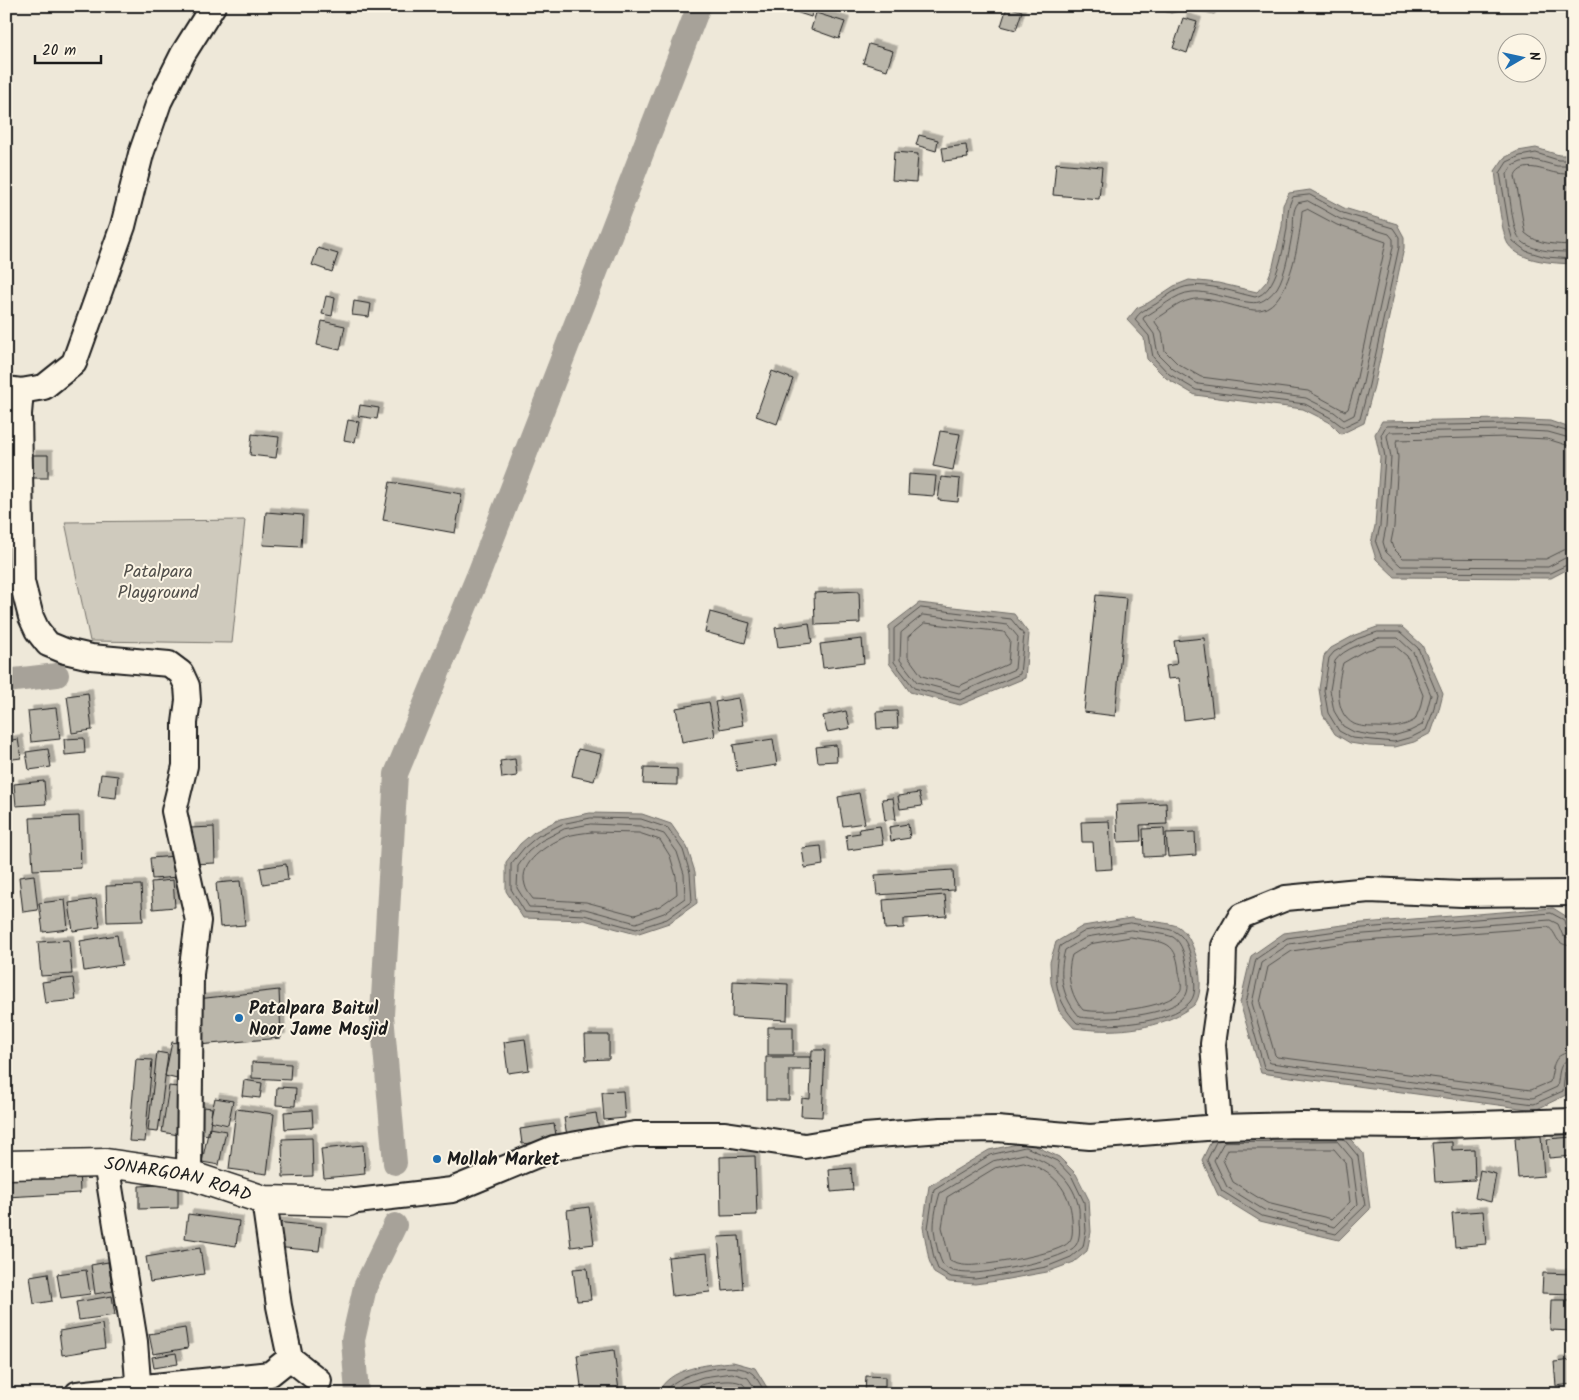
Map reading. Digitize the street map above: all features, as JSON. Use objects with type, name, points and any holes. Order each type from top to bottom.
[{"type":"main road","name":"SONARGOAN ROAD","points":[[6,1165],[106,1163],[190,1175],[264,1200],[348,1202]]},
{"type":"street","points":[[190,1175],[191,974],[198,921],[174,811],[185,766],[185,723],[188,686],[182,674],[169,664],[91,658],[48,644],[36,630],[22,582],[19,414],[13,390],[44,387],[74,363],[122,226],[159,102],[183,54],[213,6]]},
{"type":"street","points":[[1219,1127],[1213,1044],[1223,985],[1224,946],[1241,916],[1286,898],[1369,890],[1462,894],[1573,893]]},
{"type":"street","points":[[348,1202],[452,1190],[554,1148],[635,1134],[725,1134],[805,1146],[865,1136],[941,1130],[997,1129],[1090,1137],[1219,1127],[1299,1124],[1419,1126],[1573,1121]]},
{"type":"street","points":[[106,1163],[135,1342],[139,1390]]},
{"type":"street","points":[[264,1200],[279,1306],[290,1358],[319,1381]]},
{"type":"street","points":[[77,1394],[139,1390],[270,1374],[290,1358]]},
{"type":"green space","name":"Patalpara Playground","points":[[245,520],[232,643],[90,641],[65,522]]},
{"type":"water","points":[[1157,6],[1224,6],[1214,14],[1188,9],[1171,13],[1159,10]]},
{"type":"water","points":[[1536,148],[1559,155],[1573,155],[1573,264],[1547,262],[1521,255],[1513,250],[1506,238],[1501,220],[1495,171],[1504,158],[1518,151]]},
{"type":"water","points":[[1310,190],[1344,208],[1397,224],[1404,237],[1404,248],[1374,386],[1364,423],[1341,434],[1329,422],[1303,409],[1195,395],[1166,378],[1147,359],[1144,338],[1127,320],[1137,308],[1174,286],[1189,280],[1218,283],[1257,292],[1267,281],[1273,266],[1282,226],[1283,205],[1289,193]]},
{"type":"water","points":[[1506,419],[1550,421],[1573,429],[1573,564],[1570,568],[1551,578],[1395,577],[1376,559],[1371,543],[1375,526],[1380,457],[1375,434],[1382,421]]},
{"type":"water","points":[[919,603],[1014,614],[1029,634],[1025,678],[960,705],[910,692],[889,663],[889,626]]},
{"type":"water","points":[[1377,627],[1402,627],[1422,645],[1443,693],[1431,733],[1414,742],[1395,747],[1350,743],[1335,734],[1323,715],[1319,689],[1324,656],[1331,648],[1355,635]]},
{"type":"water","points":[[590,813],[642,814],[671,824],[687,847],[695,872],[697,903],[669,923],[636,934],[584,920],[523,918],[506,891],[506,862],[520,844],[534,832],[560,819]]},
{"type":"water","points":[[1553,908],[1569,918],[1573,940],[1573,1046],[1568,1094],[1535,1110],[1261,1073],[1240,1003],[1251,956],[1284,933],[1350,924]]},
{"type":"water","points":[[1131,918],[1176,926],[1185,933],[1198,964],[1200,988],[1198,998],[1193,1006],[1173,1018],[1160,1023],[1116,1030],[1074,1028],[1059,1011],[1051,983],[1050,962],[1056,942],[1083,926]]},
{"type":"water","points":[[1342,1130],[1363,1153],[1370,1209],[1339,1240],[1260,1221],[1218,1195],[1202,1160],[1216,1131]]},
{"type":"water","points":[[1027,1142],[1059,1157],[1076,1174],[1089,1200],[1091,1232],[1087,1251],[1074,1262],[1047,1272],[997,1281],[975,1284],[949,1282],[934,1273],[929,1260],[923,1227],[929,1186],[989,1150]]},
{"type":"water","points":[[733,1362],[755,1368],[771,1394],[658,1394],[670,1378],[680,1373],[702,1366]]},
{"type":"building","points":[[777,6],[814,6],[811,17]]},
{"type":"building","points":[[1007,7],[1022,11],[1016,30],[1001,26]]},
{"type":"building","points":[[816,13],[845,22],[839,39],[811,29]]},
{"type":"building","points":[[1183,18],[1197,22],[1187,53],[1173,48]]},
{"type":"building","points":[[869,44],[893,51],[887,70],[863,63]]},
{"type":"building","points":[[919,135],[938,140],[936,151],[916,145]]},
{"type":"building","points":[[966,145],[968,158],[944,161],[942,148]]},
{"type":"building","points":[[894,152],[918,154],[916,182],[892,180]]},
{"type":"building","points":[[1056,163],[1102,167],[1099,199],[1053,195]]},
{"type":"building","points":[[318,248],[338,254],[332,272],[312,265]]},
{"type":"building","points":[[326,296],[335,298],[332,316],[322,314]]},
{"type":"building","points":[[354,301],[371,304],[369,317],[352,315]]},
{"type":"building","points":[[322,321],[345,326],[340,350],[317,345]]},
{"type":"building","points":[[772,371],[793,379],[777,424],[756,416]]},
{"type":"building","points":[[360,405],[379,408],[377,419],[358,416]]},
{"type":"building","points":[[348,420],[359,422],[355,442],[344,440]]},
{"type":"building","points":[[940,431],[960,434],[953,470],[933,466]]},
{"type":"building","points":[[252,434],[279,437],[276,458],[250,455]]},
{"type":"building","points":[[31,455],[48,455],[48,478],[30,478]]},
{"type":"building","points":[[909,474],[936,476],[934,496],[908,494]]},
{"type":"building","points":[[941,477],[960,479],[958,502],[938,500]]},
{"type":"building","points":[[390,482],[462,494],[455,533],[383,520]]},
{"type":"building","points":[[266,512],[303,515],[301,547],[263,545]]},
{"type":"building","points":[[859,591],[860,623],[815,625],[814,593]]},
{"type":"building","points":[[1096,595],[1126,598],[1115,716],[1084,712]]},
{"type":"building","points":[[710,612],[750,623],[745,643],[705,632]]},
{"type":"building","points":[[809,623],[812,643],[778,647],[775,628]]},
{"type":"building","points":[[1204,638],[1213,716],[1184,720],[1179,678],[1168,679],[1166,666],[1177,664],[1174,641]]},
{"type":"building","points":[[862,639],[864,663],[823,668],[820,644]]},
{"type":"building","points":[[88,693],[92,730],[72,733],[67,696]]},
{"type":"building","points":[[738,698],[743,725],[720,729],[715,702]]},
{"type":"building","points":[[709,702],[715,736],[682,742],[676,708]]},
{"type":"building","points":[[56,708],[60,739],[31,742],[28,711]]},
{"type":"building","points":[[846,711],[850,728],[827,732],[823,716]]},
{"type":"building","points":[[897,711],[898,728],[877,729],[876,712]]},
{"type":"building","points":[[84,738],[85,753],[65,755],[64,739]]},
{"type":"building","points":[[18,739],[21,758],[6,760],[6,741]]},
{"type":"building","points":[[773,739],[777,765],[737,771],[733,745]]},
{"type":"building","points":[[836,745],[837,761],[818,762],[816,747]]},
{"type":"building","points":[[48,749],[51,767],[29,770],[26,752]]},
{"type":"building","points":[[578,749],[601,754],[594,781],[572,776]]},
{"type":"building","points":[[515,759],[517,776],[502,778],[500,761]]},
{"type":"building","points":[[644,768],[677,769],[677,785],[643,784]]},
{"type":"building","points":[[101,774],[118,776],[116,798],[98,796]]},
{"type":"building","points":[[44,781],[46,804],[16,806],[14,784]]},
{"type":"building","points":[[859,793],[865,823],[843,826],[838,797]]},
{"type":"building","points":[[919,793],[922,806],[900,809],[898,796]]},
{"type":"building","points":[[893,798],[896,819],[885,820],[882,799]]},
{"type":"building","points":[[1166,803],[1167,824],[1140,825],[1141,841],[1118,842],[1116,805]]},
{"type":"building","points":[[79,816],[81,868],[33,870],[30,818]]},
{"type":"building","points":[[1109,821],[1112,869],[1095,870],[1093,842],[1082,842],[1081,822]]},
{"type":"building","points":[[908,824],[910,838],[891,841],[889,827]]},
{"type":"building","points":[[880,826],[883,845],[848,850],[846,835],[860,833],[859,829]]},
{"type":"building","points":[[214,827],[215,863],[191,864],[190,828]]},
{"type":"building","points":[[1164,828],[1165,856],[1144,857],[1143,829]]},
{"type":"building","points":[[1195,832],[1196,855],[1168,857],[1166,833]]},
{"type":"building","points":[[821,846],[823,865],[805,868],[802,848]]},
{"type":"building","points":[[176,856],[178,877],[152,879],[150,858]]},
{"type":"building","points":[[286,864],[288,880],[263,884],[260,868]]},
{"type":"building","points":[[953,870],[954,890],[877,895],[875,875]]},
{"type":"building","points":[[34,875],[38,910],[23,912],[19,877]]},
{"type":"building","points":[[173,880],[175,907],[153,909],[151,882]]},
{"type":"building","points":[[240,881],[245,925],[220,927],[216,883]]},
{"type":"building","points":[[141,885],[143,921],[107,922],[106,886]]},
{"type":"building","points":[[945,895],[947,916],[904,919],[904,928],[885,929],[883,900]]},
{"type":"building","points":[[96,899],[100,927],[73,931],[69,903]]},
{"type":"building","points":[[65,900],[68,929],[43,932],[39,903]]},
{"type":"building","points":[[117,935],[122,965],[84,971],[80,941]]},
{"type":"building","points":[[69,940],[72,974],[41,976],[38,942]]},
{"type":"building","points":[[73,978],[76,1000],[45,1003],[42,982]]},
{"type":"building","points":[[733,981],[788,984],[787,1020],[732,1017]]},
{"type":"building","name":"Patalpara Baitul Noor Jame Mosjid","points":[[279,990],[281,1038],[198,1045],[197,999]]},
{"type":"building","points":[[768,1027],[793,1027],[793,1055],[768,1055]]},
{"type":"building","points":[[585,1035],[609,1035],[609,1059],[586,1060]]},
{"type":"building","points":[[525,1039],[529,1070],[508,1073],[504,1042]]},
{"type":"building","points":[[172,1042],[188,1045],[181,1080],[165,1076]]},
{"type":"building","points":[[812,1050],[825,1050],[822,1117],[801,1116],[802,1098],[810,1099]]},
{"type":"building","points":[[157,1052],[168,1054],[158,1132],[148,1131]]},
{"type":"building","points":[[766,1057],[810,1057],[810,1070],[789,1070],[789,1100],[766,1100]]},
{"type":"building","points":[[136,1059],[152,1060],[145,1142],[129,1141]]},
{"type":"building","points":[[252,1062],[291,1064],[290,1080],[252,1078]]},
{"type":"building","points":[[244,1080],[262,1083],[260,1098],[242,1096]]},
{"type":"building","points":[[169,1086],[185,1088],[178,1135],[162,1132]]},
{"type":"building","points":[[277,1087],[296,1088],[295,1106],[276,1105]]},
{"type":"building","points":[[623,1091],[625,1118],[604,1120],[602,1092]]},
{"type":"building","points":[[215,1098],[233,1101],[228,1125],[210,1121]]},
{"type":"building","points":[[196,1106],[212,1108],[209,1135],[193,1133]]},
{"type":"building","points":[[236,1109],[274,1114],[267,1174],[229,1169]]},
{"type":"building","points":[[312,1110],[313,1127],[285,1129],[284,1112]]},
{"type":"building","points":[[596,1113],[599,1131],[567,1136],[564,1118]]},
{"type":"building","points":[[554,1124],[557,1140],[522,1144],[520,1129]]},
{"type":"building","points":[[209,1128],[226,1131],[219,1165],[202,1162]]},
{"type":"building","points":[[1541,1136],[1544,1176],[1518,1178],[1515,1138]]},
{"type":"building","points":[[1573,1137],[1573,1156],[1549,1158],[1547,1139]]},
{"type":"building","points":[[312,1138],[313,1176],[283,1177],[282,1139]]},
{"type":"building","points":[[1452,1142],[1452,1150],[1474,1149],[1475,1180],[1435,1182],[1432,1143]]},
{"type":"building","points":[[363,1145],[365,1174],[324,1178],[321,1149]]},
{"type":"building","points":[[755,1156],[757,1215],[721,1216],[720,1157]]},
{"type":"building","points":[[851,1168],[853,1190],[831,1192],[829,1170]]},
{"type":"building","points":[[79,1169],[80,1193],[6,1197],[6,1173]]},
{"type":"building","points":[[1480,1170],[1496,1174],[1491,1202],[1475,1198]]},
{"type":"building","points":[[178,1184],[178,1208],[139,1209],[139,1186]]},
{"type":"building","points":[[589,1207],[594,1244],[571,1247],[567,1210]]},
{"type":"building","points":[[1483,1211],[1486,1244],[1455,1247],[1452,1213]]},
{"type":"building","points":[[188,1214],[239,1221],[236,1246],[185,1238]]},
{"type":"building","points":[[276,1222],[322,1227],[319,1251],[274,1247]]},
{"type":"building","points":[[739,1236],[743,1289],[723,1291],[718,1237]]},
{"type":"building","points":[[200,1248],[204,1274],[150,1282],[146,1257]]},
{"type":"building","points":[[707,1253],[710,1292],[672,1296],[668,1257]]},
{"type":"building","points":[[108,1262],[113,1291],[95,1294],[91,1265]]},
{"type":"building","points":[[587,1268],[591,1300],[577,1301],[573,1269]]},
{"type":"building","points":[[86,1270],[90,1294],[61,1298],[57,1274]]},
{"type":"building","points":[[48,1273],[52,1301],[34,1304],[30,1276]]},
{"type":"building","points":[[1543,1273],[1573,1274],[1573,1294],[1542,1293]]},
{"type":"building","points":[[112,1296],[115,1315],[79,1320],[76,1302]]},
{"type":"building","points":[[1551,1300],[1573,1300],[1573,1331],[1550,1330]]},
{"type":"building","points":[[102,1324],[105,1348],[62,1355],[59,1331]]},
{"type":"building","points":[[185,1328],[188,1348],[153,1354],[149,1334]]},
{"type":"building","points":[[614,1350],[619,1391],[582,1394],[577,1355]]},
{"type":"building","points":[[176,1353],[178,1364],[154,1368],[152,1357]]},
{"type":"building","points":[[1573,1360],[1573,1384],[1556,1386],[1554,1362]]},
{"type":"building","points":[[866,1376],[885,1377],[885,1394],[865,1394]]},
{"type":"waterway","points":[[395,1163],[382,1015],[396,774],[480,571],[699,6]]},
{"type":"waterway","points":[[6,681],[57,675]]},
{"type":"waterway","points":[[357,1394],[353,1340],[365,1287],[395,1225]]},
{"type":"place","name":"Patalpara Baitul Noor Jame Mosjid","points":[[239,1018]]},
{"type":"place","name":"Mollah Market","points":[[437,1159]]}]
